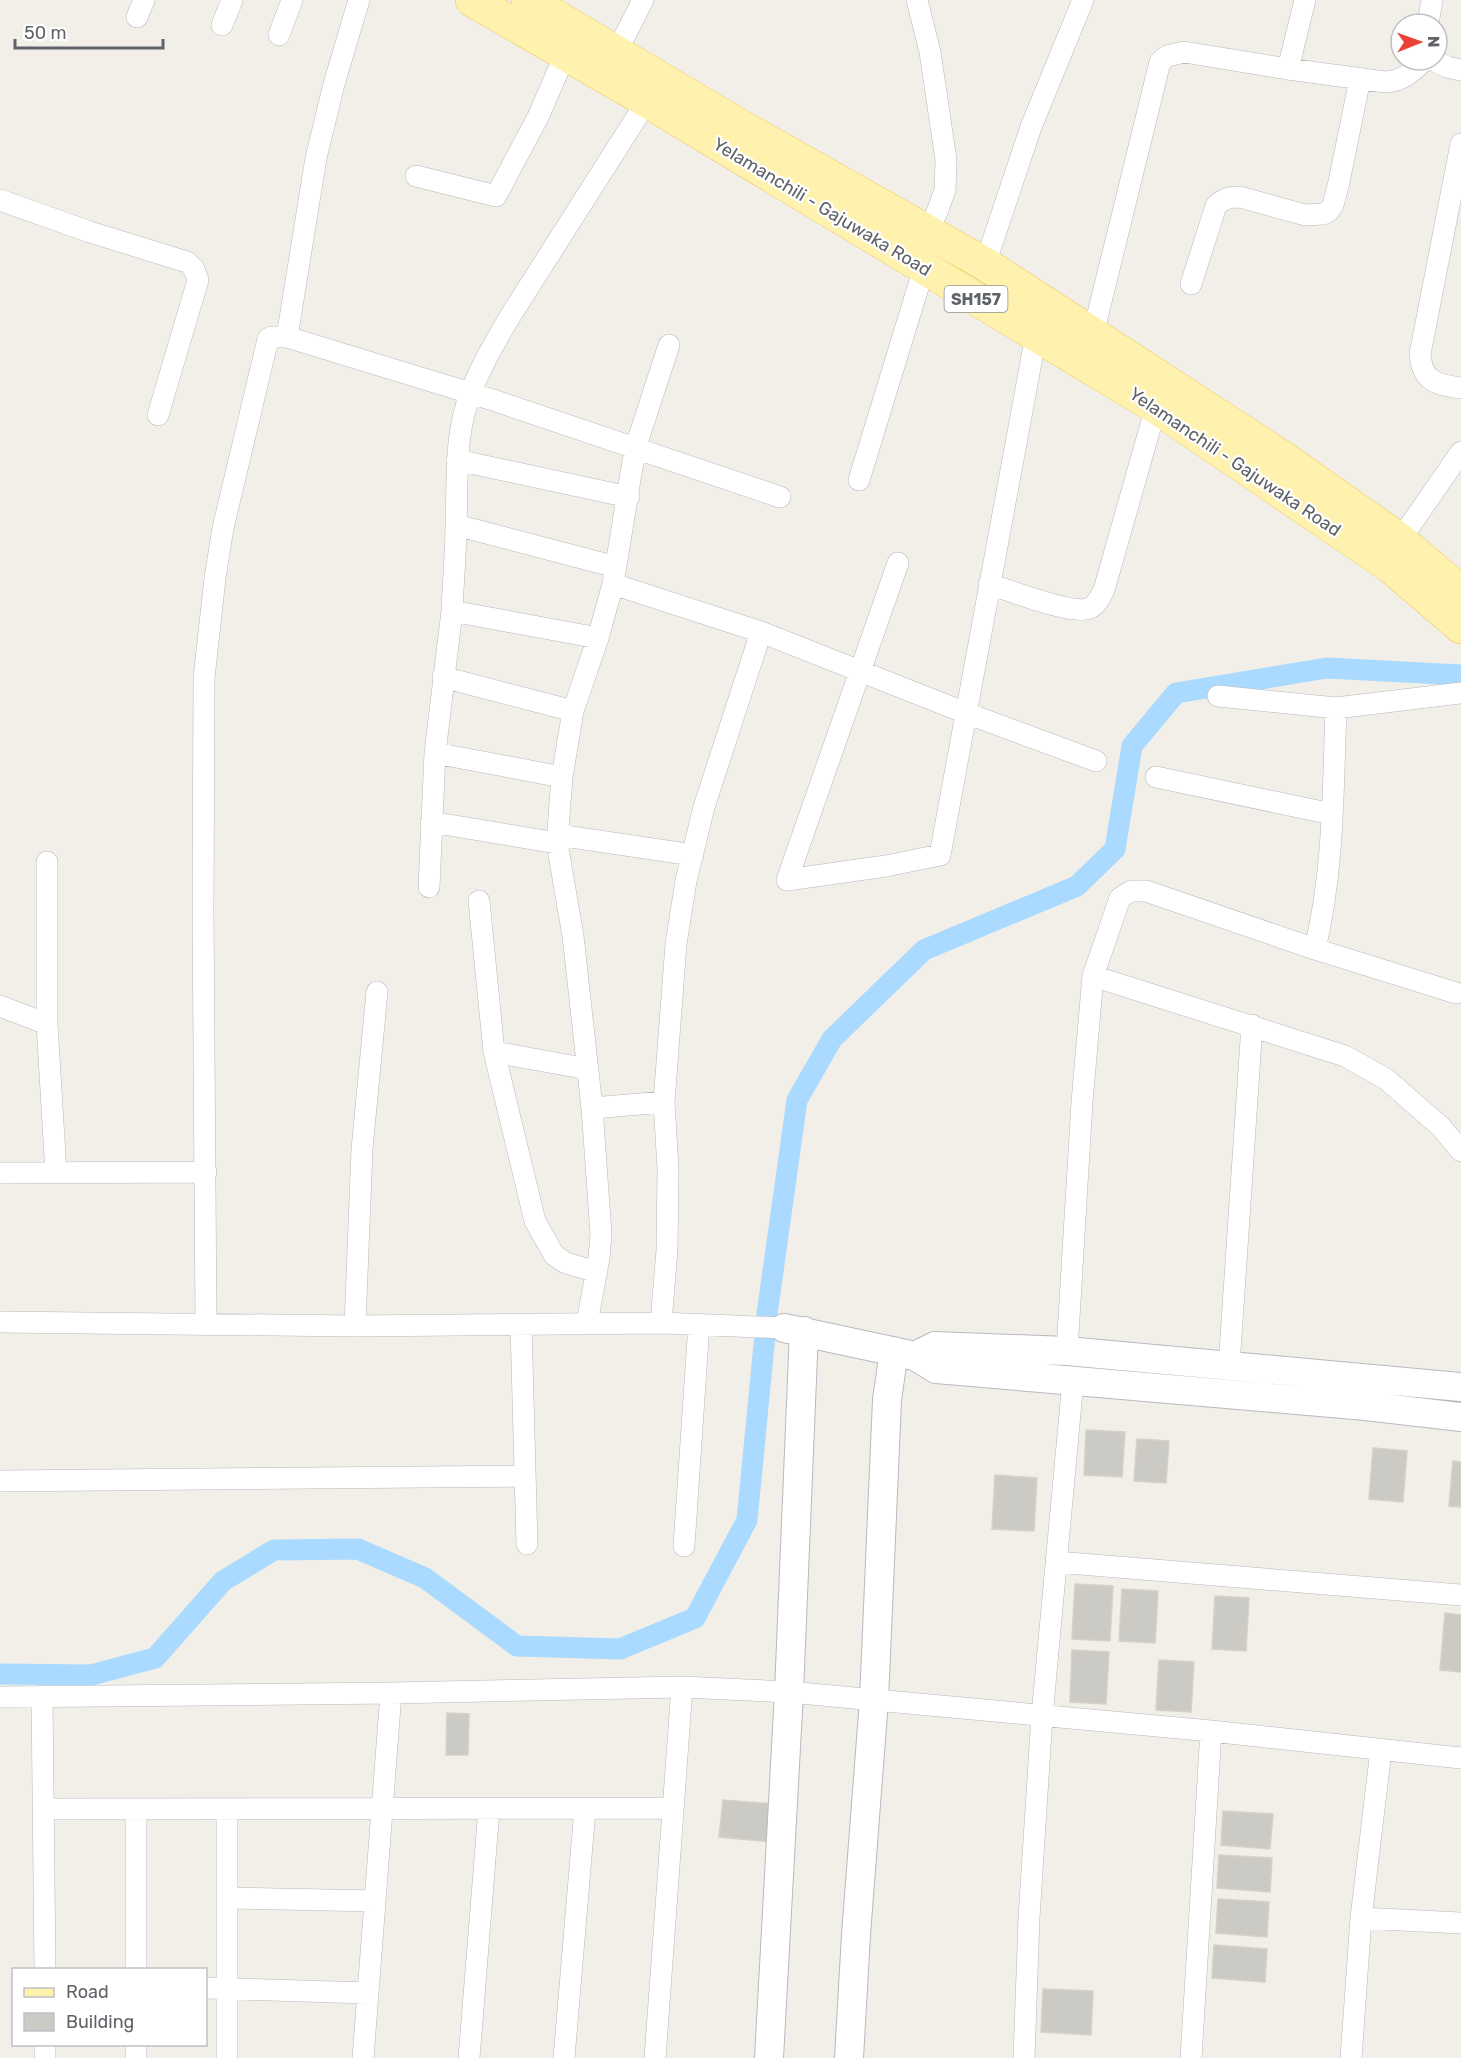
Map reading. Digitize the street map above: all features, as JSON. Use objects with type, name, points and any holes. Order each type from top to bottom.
[{"type":"main road","name":"Yelamanchili - Gajuwaka Road","points":[[472,0],[646,101],[1156,407],[1390,567],[1461,592]]},
{"type":"main road","name":"Yelamanchili - Gajuwaka Road","points":[[528,0],[616,53],[985,264],[1281,457],[1400,540],[1422,577],[1461,627]]},
{"type":"street","points":[[222,25],[232,0]]},
{"type":"street","points":[[279,35],[292,0]]},
{"type":"street","points":[[288,337],[316,158],[334,84],[359,0]]},
{"type":"street","points":[[616,53],[644,0]]},
{"type":"street","points":[[917,0],[930,52],[946,160],[945,190],[938,212],[928,231]]},
{"type":"street","points":[[985,264],[1031,128],[1083,0]]},
{"type":"street","points":[[1288,69],[1305,0]]},
{"type":"street","points":[[1093,334],[1160,62],[1167,56],[1184,52],[1385,82],[1397,81],[1412,72]]},
{"type":"street","points":[[416,176],[496,196],[538,117],[565,55]]},
{"type":"street","points":[[1191,284],[1216,206],[1222,200],[1240,197],[1305,215],[1329,211],[1333,205],[1339,182],[1360,79]]},
{"type":"street","points":[[429,886],[430,822],[435,753],[442,677],[452,611],[457,460],[470,393],[488,354],[509,318],[646,101]]},
{"type":"street","points":[[1461,144],[1420,354],[1421,366],[1426,376],[1437,383],[1461,388]]},
{"type":"street","points":[[0,200],[90,232],[187,262],[194,269],[198,280],[158,415]]},
{"type":"street","points":[[859,480],[924,268]]},
{"type":"street","points":[[898,563],[787,880],[886,866],[940,855],[1036,334]]},
{"type":"street","points":[[206,1323],[204,678],[208,630],[223,528],[268,339],[288,337],[470,393],[780,497]]},
{"type":"street","points":[[587,1323],[597,1272],[601,1234],[588,1069],[573,936],[557,839],[562,777],[573,711],[598,638],[614,575],[629,497],[635,449],[669,345]]},
{"type":"street","points":[[989,584],[1073,610],[1091,608],[1098,602],[1104,590],[1156,407]]},
{"type":"street","points":[[1400,540],[1461,452]]},
{"type":"street","points":[[457,460],[629,497]]},
{"type":"street","points":[[456,525],[614,575],[966,713],[1096,761]]},
{"type":"street","points":[[452,611],[598,638]]},
{"type":"street","points":[[661,1323],[667,1250],[668,1168],[664,1102],[676,944],[686,881],[704,807],[761,632]]},
{"type":"street","points":[[442,677],[573,711]]},
{"type":"street","points":[[1218,696],[1336,708],[1461,693]]},
{"type":"street","points":[[1316,948],[1330,863],[1336,708]]},
{"type":"street","points":[[435,753],[562,777]]},
{"type":"street","points":[[1156,777],[1332,813]]},
{"type":"street","points":[[430,822],[693,855]]},
{"type":"street","points":[[47,862],[47,1024],[56,1173]]},
{"type":"street","points":[[1067,1351],[1082,1102],[1093,976],[1120,898],[1131,891],[1146,891],[1456,993]]},
{"type":"street","points":[[479,901],[494,1052],[535,1221],[554,1255],[566,1263],[597,1272]]},
{"type":"street","points":[[1093,976],[1345,1056],[1386,1079],[1441,1127],[1461,1151]]},
{"type":"street","points":[[355,1326],[362,1149],[377,992]]},
{"type":"street","points":[[0,1006],[47,1024]]},
{"type":"street","points":[[1229,1366],[1252,1025]]},
{"type":"street","points":[[494,1052],[588,1069]]},
{"type":"street","points":[[592,1108],[664,1102]]},
{"type":"street","points":[[0,1173],[206,1172]]},
{"type":"street","points":[[0,1322],[355,1326],[661,1323],[781,1328],[904,1354],[936,1369],[1366,1406],[1461,1417]]},
{"type":"street","points":[[684,1546],[699,1324]]},
{"type":"street","points":[[521,1325],[527,1544]]},
{"type":"street","points":[[768,2058],[789,1692],[781,1328]]},
{"type":"street","points":[[904,1354],[935,1346],[1067,1351],[1461,1387]]},
{"type":"street","points":[[849,2058],[874,1700],[887,1400],[904,1354]]},
{"type":"street","points":[[1024,2058],[1029,1918],[1042,1716],[1073,1381]]},
{"type":"street","points":[[0,1481],[525,1476]]},
{"type":"street","points":[[1056,1562],[1461,1596]]},
{"type":"street","points":[[655,2058],[682,1688]]},
{"type":"street","points":[[0,1697],[682,1688],[789,1692],[1211,1731],[1461,1758]]},
{"type":"street","points":[[363,2058],[391,1693]]},
{"type":"street","points":[[42,1696],[45,1968]]},
{"type":"street","points":[[1198,2057],[1211,1731]]},
{"type":"street","points":[[1351,2058],[1361,1918],[1381,1750]]},
{"type":"street","points":[[43,1809],[672,1808]]},
{"type":"street","points":[[469,2058],[489,1809]]},
{"type":"street","points":[[564,2058],[585,1809]]},
{"type":"street","points":[[136,1810],[136,1968]]},
{"type":"street","points":[[227,1810],[227,2058]]},
{"type":"street","points":[[227,1898],[375,1901]]},
{"type":"street","points":[[1361,1918],[1461,1923]]},
{"type":"street","points":[[207,1988],[368,1993]]},
{"type":"building","points":[[1086,1430],[1125,1432],[1122,1477],[1084,1475]]},
{"type":"building","points":[[1137,1439],[1169,1441],[1166,1483],[1134,1481]]},
{"type":"building","points":[[1373,1448],[1407,1451],[1403,1502],[1369,1499]]},
{"type":"building","points":[[1453,1461],[1461,1462],[1461,1507],[1449,1506]]},
{"type":"building","points":[[995,1475],[1037,1478],[1034,1531],[992,1529]]},
{"type":"building","points":[[1075,1584],[1113,1586],[1110,1641],[1072,1639]]},
{"type":"building","points":[[1122,1589],[1158,1591],[1155,1643],[1119,1641]]},
{"type":"building","points":[[1215,1596],[1249,1598],[1246,1651],[1212,1649]]},
{"type":"building","points":[[1445,1613],[1461,1615],[1461,1672],[1440,1670]]},
{"type":"building","points":[[1072,1650],[1109,1652],[1106,1704],[1070,1702]]},
{"type":"building","points":[[1159,1660],[1194,1662],[1191,1712],[1156,1710]]},
{"type":"building","points":[[447,1713],[469,1714],[468,1755],[446,1755]]},
{"type":"building","points":[[723,1800],[775,1804],[772,1842],[719,1837]]},
{"type":"building","points":[[1223,1811],[1273,1814],[1270,1849],[1221,1845]]},
{"type":"building","points":[[1219,1855],[1272,1858],[1270,1892],[1217,1888]]},
{"type":"building","points":[[1218,1899],[1269,1902],[1267,1937],[1216,1933]]},
{"type":"building","points":[[1214,1945],[1267,1949],[1265,1982],[1212,1978]]},
{"type":"building","points":[[1043,1989],[1093,1991],[1091,2035],[1041,2032]]},
{"type":"waterway","points":[[0,1674],[91,1675],[155,1658],[223,1581],[274,1550],[358,1549],[425,1578],[517,1646],[620,1649],[695,1618],[747,1520],[767,1314],[797,1100],[832,1039],[924,950],[1077,886],[1115,849],[1132,746],[1176,693],[1327,668],[1461,675]]}]
